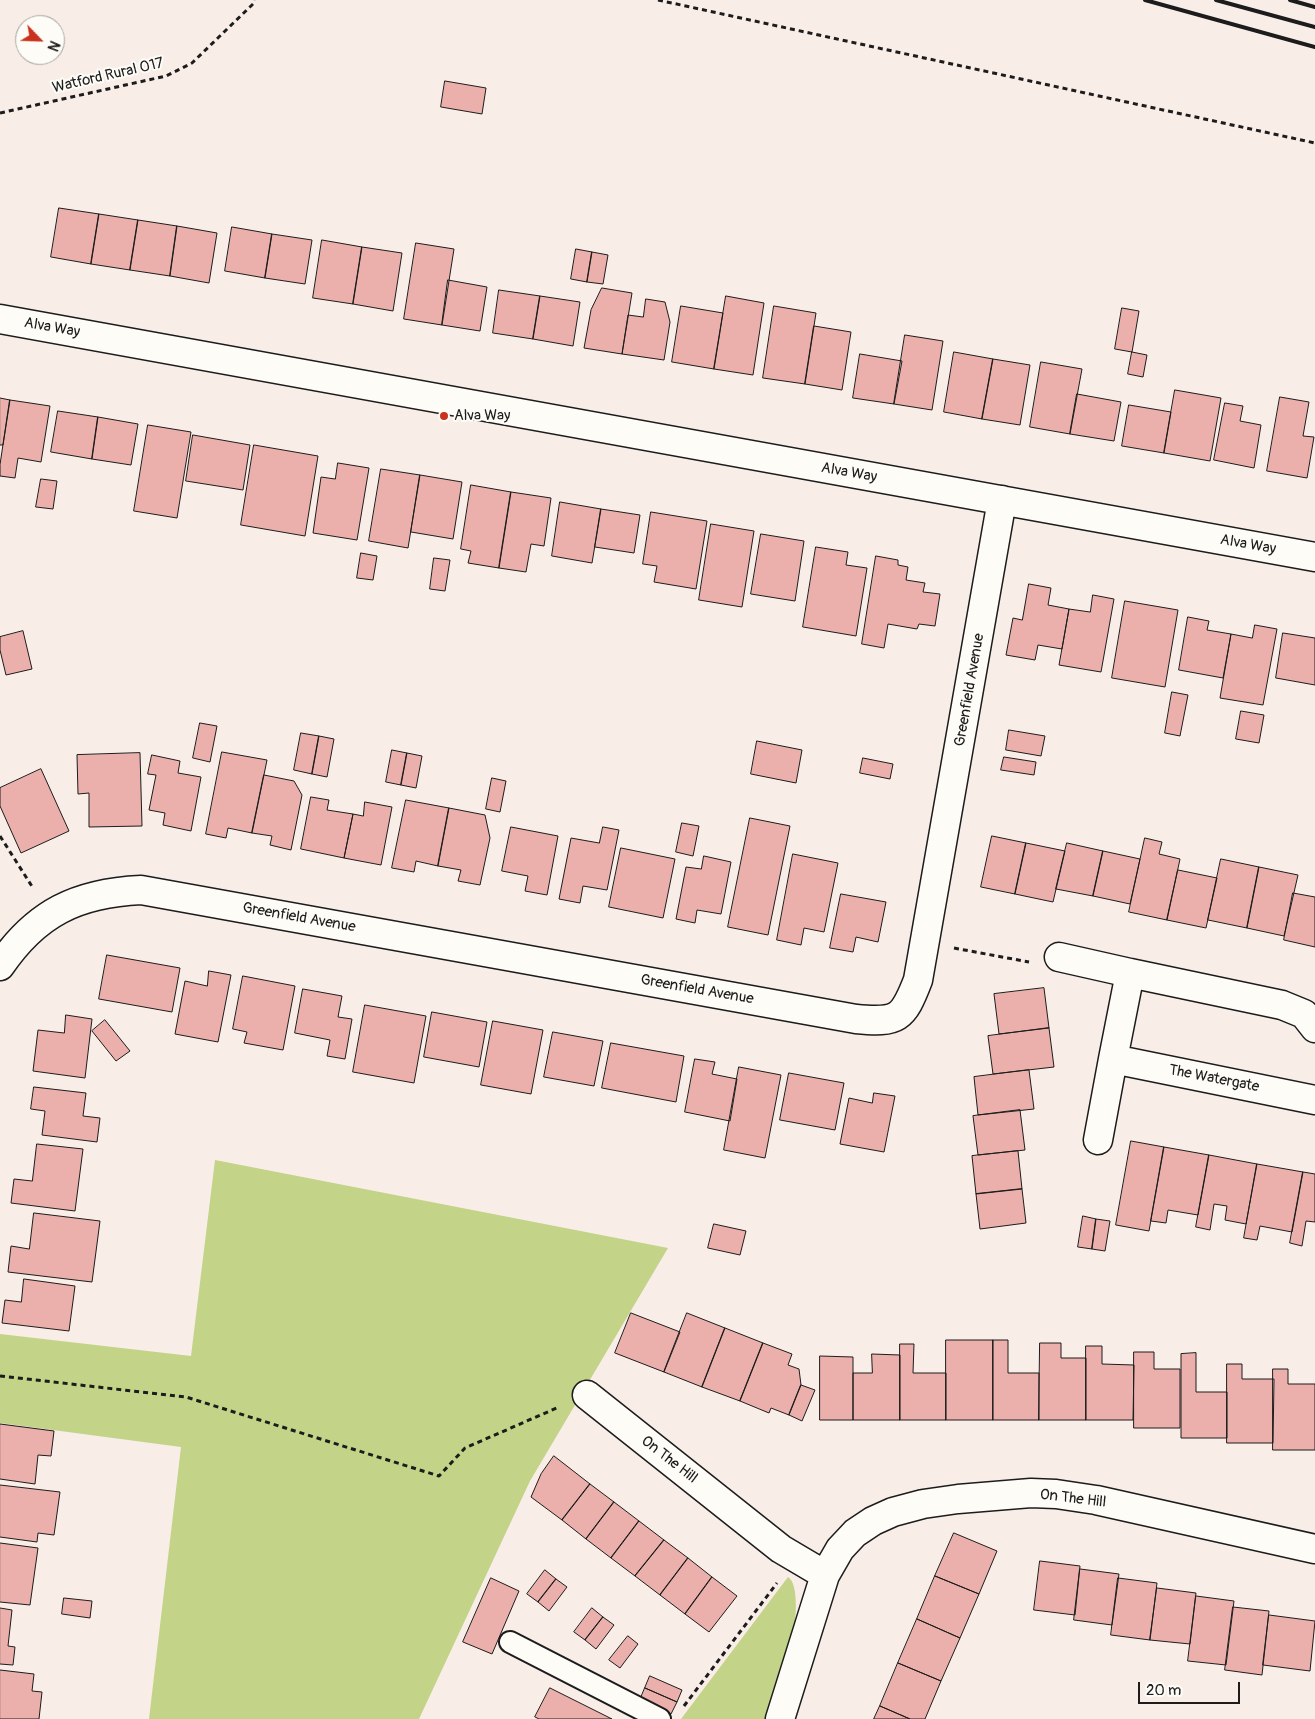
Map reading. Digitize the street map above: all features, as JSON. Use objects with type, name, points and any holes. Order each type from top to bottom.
[{"type":"street","name":"Alva Way","points":[[0,319],[1315,557]]},
{"type":"street","name":"Greenfield Avenue","points":[[0,966],[10,951],[29,930],[50,914],[86,898],[118,891],[141,890],[856,1018],[876,1021],[891,1020],[902,1013],[910,999],[918,980],[926,943],[1002,500]]},
{"type":"street","points":[[1059,957],[1282,1005],[1304,1014],[1315,1028]]},
{"type":"street","points":[[1098,1140],[1130,973]]},
{"type":"street","name":"The Watergate","points":[[1113,1059],[1315,1100]]},
{"type":"street","name":"On The Hill","points":[[587,1395],[781,1549],[825,1575]]},
{"type":"street","name":"On The Hill","points":[[780,1719],[825,1575],[840,1549],[856,1533],[873,1521],[893,1512],[923,1504],[1031,1494],[1056,1494],[1096,1500],[1315,1549]]},
{"type":"lane","points":[[510,1642],[660,1719]]},
{"type":"path","name":"Watford Rural 017","points":[[0,113],[166,76],[192,63],[253,4],[254,0]]},
{"type":"path","points":[[658,0],[1315,143]]},
{"type":"path","points":[[0,836],[50,914]]},
{"type":"path","points":[[926,943],[1048,965],[1059,957]]},
{"type":"path","points":[[0,1376],[186,1397],[439,1476],[464,1448],[587,1395]]},
{"type":"path","points":[[681,1711],[796,1558]]},
{"type":"green space","points":[[215,1160],[668,1248],[530,1481],[419,1719],[149,1719],[181,1447],[0,1423],[0,1334],[191,1356]]},
{"type":"green space","points":[[788,1577],[795,1591],[795,1624],[766,1719],[681,1719]]},
{"type":"building","points":[[445,81],[486,88],[482,114],[441,107]]},
{"type":"building","points":[[59,208],[99,214],[91,264],[51,257]]},
{"type":"building","points":[[99,214],[138,220],[130,270],[91,264]]},
{"type":"building","points":[[138,220],[177,226],[170,276],[130,270]]},
{"type":"building","points":[[177,226],[217,233],[209,283],[170,276]]},
{"type":"building","points":[[232,227],[272,234],[265,278],[225,271]]},
{"type":"building","points":[[272,234],[312,240],[305,284],[265,278]]},
{"type":"building","points":[[322,240],[362,247],[353,304],[313,298]]},
{"type":"building","points":[[416,243],[454,249],[442,325],[404,319]]},
{"type":"building","points":[[362,247],[402,253],[393,311],[353,304]]},
{"type":"building","points":[[576,249],[592,252],[587,282],[571,279]]},
{"type":"building","points":[[592,252],[608,255],[603,284],[587,282]]},
{"type":"building","points":[[448,280],[487,287],[480,331],[442,325]]},
{"type":"building","points":[[602,288],[632,293],[622,354],[584,348],[591,310]]},
{"type":"building","points":[[499,290],[540,296],[533,339],[493,333]]},
{"type":"building","points":[[540,296],[580,302],[573,346],[533,339]]},
{"type":"building","points":[[726,296],[764,303],[753,375],[714,369]]},
{"type":"building","points":[[646,299],[665,302],[670,322],[664,360],[622,354],[628,315],[643,317]]},
{"type":"building","points":[[681,306],[723,313],[714,369],[672,362]]},
{"type":"building","points":[[774,306],[816,313],[805,384],[763,378]]},
{"type":"building","points":[[1122,308],[1139,311],[1132,352],[1115,349]]},
{"type":"building","points":[[814,326],[851,332],[842,390],[805,384]]},
{"type":"building","points":[[905,335],[943,341],[932,410],[894,404]]},
{"type":"building","points":[[954,352],[993,359],[982,419],[944,412]]},
{"type":"building","points":[[1132,352],[1147,355],[1143,377],[1128,374]]},
{"type":"building","points":[[860,354],[902,361],[894,404],[853,398]]},
{"type":"building","points":[[993,359],[1030,365],[1020,425],[982,419]]},
{"type":"building","points":[[1041,362],[1082,369],[1070,434],[1030,427]]},
{"type":"building","points":[[1175,390],[1221,398],[1210,461],[1164,453]]},
{"type":"building","points":[[1077,394],[1121,402],[1114,441],[1070,434]]},
{"type":"building","points":[[1280,397],[1309,402],[1303,436],[1314,437],[1307,478],[1267,471]]},
{"type":"building","points":[[0,398],[10,400],[3,445],[0,445]]},
{"type":"building","points":[[10,400],[50,406],[41,462],[18,458],[15,478],[0,476]]},
{"type":"building","points":[[1225,403],[1243,406],[1240,421],[1261,425],[1254,468],[1214,460]]},
{"type":"building","points":[[1129,405],[1171,412],[1164,453],[1122,446]]},
{"type":"building","points":[[58,411],[98,417],[92,459],[51,452]]},
{"type":"building","points":[[98,417],[138,424],[131,465],[92,459]]},
{"type":"building","points":[[148,425],[191,432],[177,518],[134,511]]},
{"type":"building","points":[[193,435],[250,445],[243,490],[186,481]]},
{"type":"building","points":[[254,445],[318,456],[305,536],[241,525]]},
{"type":"building","points":[[338,463],[369,468],[357,540],[313,533],[321,477],[335,479]]},
{"type":"building","points":[[381,469],[420,475],[408,548],[369,541]]},
{"type":"building","points":[[420,475],[462,482],[453,539],[411,532]]},
{"type":"building","points":[[41,479],[57,481],[53,509],[36,507]]},
{"type":"building","points":[[471,485],[511,492],[499,568],[468,563],[471,551],[461,549]]},
{"type":"building","points":[[511,492],[551,498],[544,546],[531,544],[526,572],[499,568]]},
{"type":"building","points":[[560,502],[601,509],[592,563],[552,556]]},
{"type":"building","points":[[601,509],[640,515],[634,553],[595,547]]},
{"type":"building","points":[[651,512],[707,521],[696,589],[654,582],[657,566],[643,564]]},
{"type":"building","points":[[711,524],[754,531],[742,607],[699,600]]},
{"type":"building","points":[[761,534],[804,541],[795,601],[751,594]]},
{"type":"building","points":[[816,547],[848,552],[846,565],[867,568],[856,636],[803,627]]},
{"type":"building","points":[[361,553],[377,556],[373,580],[357,578]]},
{"type":"building","points":[[876,556],[898,560],[898,565],[908,567],[906,580],[925,583],[923,592],[940,594],[935,626],[919,624],[917,629],[888,624],[884,648],[862,644]]},
{"type":"building","points":[[434,558],[450,560],[445,591],[430,589]]},
{"type":"building","points":[[1029,584],[1051,588],[1048,605],[1069,609],[1062,649],[1038,645],[1035,660],[1006,655],[1013,618],[1022,620]]},
{"type":"building","points":[[1093,595],[1114,599],[1101,672],[1059,665],[1069,609],[1090,612]]},
{"type":"building","points":[[1125,601],[1178,610],[1165,687],[1112,678]]},
{"type":"building","points":[[1188,617],[1209,621],[1207,630],[1231,634],[1223,678],[1179,670]]},
{"type":"building","points":[[1255,625],[1277,629],[1263,705],[1220,698],[1231,634],[1252,638]]},
{"type":"building","points":[[23,631],[32,669],[6,675],[0,650],[0,637]]},
{"type":"building","points":[[1283,633],[1315,638],[1315,685],[1276,678]]},
{"type":"building","points":[[1172,692],[1188,695],[1180,736],[1165,733]]},
{"type":"building","points":[[1241,711],[1264,715],[1259,743],[1236,739]]},
{"type":"building","points":[[200,723],[217,726],[210,762],[193,758]]},
{"type":"building","points":[[1009,730],[1045,736],[1041,756],[1006,750]]},
{"type":"building","points":[[301,733],[319,736],[312,774],[294,770]]},
{"type":"building","points":[[319,736],[334,739],[327,777],[312,774]]},
{"type":"building","points":[[757,741],[802,750],[796,783],[751,774]]},
{"type":"building","points":[[392,750],[407,753],[401,785],[386,782]]},
{"type":"building","points":[[222,752],[267,760],[252,833],[228,828],[226,838],[206,834]]},
{"type":"building","points":[[140,753],[142,826],[89,827],[89,793],[78,794],[77,755]]},
{"type":"building","points":[[407,753],[422,756],[416,788],[401,785]]},
{"type":"building","points":[[152,755],[180,761],[178,773],[201,777],[191,831],[163,825],[165,813],[149,810],[156,775],[148,774]]},
{"type":"building","points":[[1004,757],[1036,762],[1034,775],[1001,770]]},
{"type":"building","points":[[863,758],[893,764],[890,779],[860,773]]},
{"type":"building","points":[[41,769],[69,831],[21,853],[0,806],[0,788]]},
{"type":"building","points":[[264,775],[294,781],[302,795],[291,850],[270,845],[272,836],[252,833]]},
{"type":"building","points":[[492,778],[506,781],[500,812],[486,809]]},
{"type":"building","points":[[311,797],[329,800],[327,810],[353,814],[344,858],[301,849]]},
{"type":"building","points":[[406,800],[449,808],[438,866],[416,861],[414,872],[392,868]]},
{"type":"building","points":[[365,802],[392,807],[381,865],[344,858],[353,814],[363,816]]},
{"type":"building","points":[[449,808],[485,815],[490,838],[480,885],[458,881],[461,870],[438,866]]},
{"type":"building","points":[[750,818],[790,826],[768,935],[728,927]]},
{"type":"building","points":[[682,823],[699,826],[693,856],[676,852]]},
{"type":"building","points":[[511,827],[558,836],[547,895],[525,891],[528,876],[502,871]]},
{"type":"building","points":[[603,827],[619,830],[607,890],[583,886],[580,903],[559,899],[571,838],[599,843]]},
{"type":"building","points":[[992,836],[1026,843],[1015,894],[981,887]]},
{"type":"building","points":[[1145,838],[1162,842],[1159,854],[1180,859],[1167,920],[1129,912]]},
{"type":"building","points":[[1026,843],[1065,851],[1053,902],[1015,894]]},
{"type":"building","points":[[1067,843],[1103,851],[1093,896],[1056,889]]},
{"type":"building","points":[[621,848],[675,859],[663,918],[609,907]]},
{"type":"building","points":[[1103,851],[1140,859],[1130,904],[1093,896]]},
{"type":"building","points":[[793,854],[838,863],[824,932],[804,928],[801,945],[777,940]]},
{"type":"building","points":[[704,856],[731,862],[721,914],[697,910],[695,923],[676,919],[686,867],[701,869]]},
{"type":"building","points":[[1221,859],[1259,867],[1247,928],[1208,920]]},
{"type":"building","points":[[1259,867],[1298,875],[1284,936],[1247,928]]},
{"type":"building","points":[[1178,870],[1217,878],[1206,928],[1167,920]]},
{"type":"building","points":[[1293,893],[1315,897],[1315,947],[1284,940]]},
{"type":"building","points":[[841,894],[886,902],[878,942],[856,937],[853,952],[830,948]]},
{"type":"building","points":[[107,955],[180,968],[172,1012],[99,999]]},
{"type":"building","points":[[209,971],[231,975],[218,1042],[175,1034],[185,981],[207,986]]},
{"type":"building","points":[[243,976],[295,986],[283,1050],[244,1043],[247,1032],[233,1029]]},
{"type":"building","points":[[1044,988],[1049,1028],[999,1034],[994,994]]},
{"type":"building","points":[[303,989],[342,996],[338,1017],[352,1019],[345,1059],[327,1056],[330,1040],[295,1033]]},
{"type":"building","points":[[365,1005],[426,1016],[414,1083],[353,1072]]},
{"type":"building","points":[[432,1012],[487,1022],[479,1067],[424,1057]]},
{"type":"building","points":[[66,1015],[92,1019],[85,1078],[33,1071],[38,1030],[64,1033]]},
{"type":"building","points":[[105,1020],[130,1051],[116,1061],[92,1031]]},
{"type":"building","points":[[493,1021],[543,1030],[531,1094],[481,1085]]},
{"type":"building","points":[[1049,1028],[1054,1067],[993,1074],[988,1036]]},
{"type":"building","points":[[553,1032],[603,1041],[594,1086],[544,1077]]},
{"type":"building","points":[[611,1043],[684,1056],[676,1102],[602,1088]]},
{"type":"building","points":[[695,1059],[715,1062],[712,1074],[737,1079],[730,1121],[685,1112]]},
{"type":"building","points":[[739,1067],[781,1075],[765,1158],[724,1150]]},
{"type":"building","points":[[1029,1070],[1034,1109],[978,1115],[974,1077]]},
{"type":"building","points":[[789,1073],[844,1083],[835,1130],[780,1120]]},
{"type":"building","points":[[34,1087],[86,1093],[83,1116],[100,1118],[97,1142],[42,1135],[45,1111],[31,1109]]},
{"type":"building","points":[[874,1093],[895,1096],[884,1152],[840,1144],[849,1098],[872,1103]]},
{"type":"building","points":[[1020,1110],[1025,1150],[978,1155],[973,1116]]},
{"type":"building","points":[[1131,1141],[1164,1147],[1149,1231],[1116,1225]]},
{"type":"building","points":[[37,1144],[83,1149],[75,1211],[11,1203],[14,1179],[32,1181]]},
{"type":"building","points":[[1164,1147],[1209,1155],[1198,1215],[1168,1210],[1166,1223],[1151,1221]]},
{"type":"building","points":[[1018,1151],[1022,1189],[976,1194],[972,1156]]},
{"type":"building","points":[[1209,1155],[1257,1164],[1246,1224],[1225,1220],[1227,1206],[1214,1204],[1210,1230],[1196,1227]]},
{"type":"building","points":[[1257,1164],[1303,1172],[1292,1232],[1260,1226],[1257,1240],[1244,1238]]},
{"type":"building","points":[[1303,1172],[1315,1174],[1315,1222],[1306,1221],[1302,1246],[1290,1243]]},
{"type":"building","points":[[1022,1189],[1026,1223],[980,1229],[976,1194]]},
{"type":"building","points":[[34,1213],[100,1221],[92,1282],[8,1272],[11,1246],[29,1249]]},
{"type":"building","points":[[1083,1216],[1096,1219],[1092,1249],[1078,1247]]},
{"type":"building","points":[[1096,1219],[1110,1221],[1105,1251],[1092,1249]]},
{"type":"building","points":[[714,1224],[746,1231],[740,1255],[708,1248]]},
{"type":"building","points":[[24,1279],[75,1286],[69,1331],[2,1323],[5,1300],[21,1302]]},
{"type":"building","points":[[631,1313],[680,1332],[664,1372],[615,1353]]},
{"type":"building","points":[[687,1313],[725,1328],[702,1387],[664,1372]]},
{"type":"building","points":[[725,1328],[763,1343],[740,1401],[702,1387]]},
{"type":"building","points":[[946,1340],[993,1340],[993,1420],[946,1420]]},
{"type":"building","points":[[993,1340],[1008,1340],[1008,1373],[1039,1373],[1039,1420],[993,1420]]},
{"type":"building","points":[[763,1343],[792,1354],[788,1365],[799,1369],[801,1385],[789,1415],[771,1408],[769,1413],[740,1401]]},
{"type":"building","points":[[1040,1343],[1061,1343],[1061,1358],[1086,1358],[1086,1420],[1039,1420]]},
{"type":"building","points":[[900,1344],[914,1344],[913,1373],[946,1373],[946,1420],[900,1420]]},
{"type":"building","points":[[1086,1346],[1102,1346],[1102,1364],[1134,1365],[1133,1420],[1086,1420]]},
{"type":"building","points":[[1134,1352],[1154,1352],[1154,1369],[1180,1369],[1180,1428],[1134,1428]]},
{"type":"building","points":[[1196,1353],[1196,1392],[1227,1392],[1227,1438],[1181,1438],[1181,1354]]},
{"type":"building","points":[[872,1354],[900,1355],[900,1420],[853,1420],[853,1373],[872,1373]]},
{"type":"building","points":[[820,1356],[853,1357],[853,1420],[820,1420]]},
{"type":"building","points":[[1227,1364],[1242,1364],[1242,1379],[1274,1379],[1273,1443],[1227,1443]]},
{"type":"building","points":[[1273,1369],[1288,1369],[1288,1384],[1315,1384],[1315,1450],[1273,1450]]},
{"type":"building","points":[[801,1385],[815,1390],[802,1421],[789,1415]]},
{"type":"building","points":[[0,1424],[54,1431],[51,1456],[38,1455],[35,1484],[0,1479]]},
{"type":"building","points":[[554,1456],[590,1484],[562,1520],[531,1497],[541,1474]]},
{"type":"building","points":[[590,1484],[614,1502],[586,1539],[562,1520]]},
{"type":"building","points":[[0,1485],[60,1492],[54,1535],[38,1533],[37,1542],[0,1537]]},
{"type":"building","points":[[614,1502],[639,1521],[611,1558],[586,1539]]},
{"type":"building","points":[[639,1521],[664,1540],[635,1576],[611,1558]]},
{"type":"building","points":[[954,1533],[997,1551],[979,1594],[935,1576]]},
{"type":"building","points":[[664,1540],[688,1558],[660,1595],[635,1576]]},
{"type":"building","points":[[0,1543],[38,1548],[30,1605],[0,1602]]},
{"type":"building","points":[[688,1558],[712,1577],[685,1614],[660,1595]]},
{"type":"building","points":[[1040,1561],[1080,1566],[1075,1615],[1034,1610]]},
{"type":"building","points":[[1080,1569],[1119,1574],[1112,1625],[1074,1620]]},
{"type":"building","points":[[545,1570],[556,1579],[538,1602],[527,1594]]},
{"type":"building","points":[[935,1576],[979,1594],[960,1638],[917,1619]]},
{"type":"building","points":[[712,1577],[737,1596],[709,1632],[685,1614]]},
{"type":"building","points":[[491,1578],[519,1591],[492,1654],[463,1642]]},
{"type":"building","points":[[1118,1578],[1157,1583],[1150,1640],[1111,1635]]},
{"type":"building","points":[[556,1579],[567,1587],[549,1611],[538,1602]]},
{"type":"building","points":[[1157,1588],[1196,1593],[1190,1644],[1150,1640]]},
{"type":"building","points":[[1196,1596],[1234,1601],[1226,1665],[1188,1661]]},
{"type":"building","points":[[64,1598],[92,1601],[90,1618],[62,1614]]},
{"type":"building","points":[[1233,1607],[1269,1611],[1262,1675],[1225,1670]]},
{"type":"building","points":[[0,1608],[12,1610],[8,1646],[15,1647],[13,1665],[0,1664]]},
{"type":"building","points":[[592,1608],[603,1617],[585,1640],[574,1632]]},
{"type":"building","points":[[1269,1615],[1315,1621],[1310,1671],[1263,1665]]},
{"type":"building","points":[[603,1617],[614,1625],[596,1649],[585,1640]]},
{"type":"building","points":[[917,1619],[960,1638],[941,1681],[898,1663]]},
{"type":"building","points":[[628,1636],[638,1644],[620,1668],[609,1660]]},
{"type":"building","points":[[898,1663],[941,1681],[925,1719],[910,1719],[880,1706]]},
{"type":"building","points":[[0,1670],[34,1674],[32,1691],[42,1692],[39,1719],[0,1719]]},
{"type":"building","points":[[650,1676],[682,1690],[677,1702],[645,1688]]},
{"type":"building","points":[[550,1688],[612,1719],[539,1719],[535,1717]]},
{"type":"building","points":[[645,1688],[677,1702],[671,1714],[640,1700]]},
{"type":"building","points":[[880,1706],[910,1719],[874,1719]]},
{"type":"railway","points":[[1145,0],[1315,47]]},
{"type":"railway","points":[[1216,0],[1315,27]]},
{"type":"railway","points":[[1290,0],[1315,7]]},
{"type":"place","name":"Alva Way","points":[[444,416]]}]
